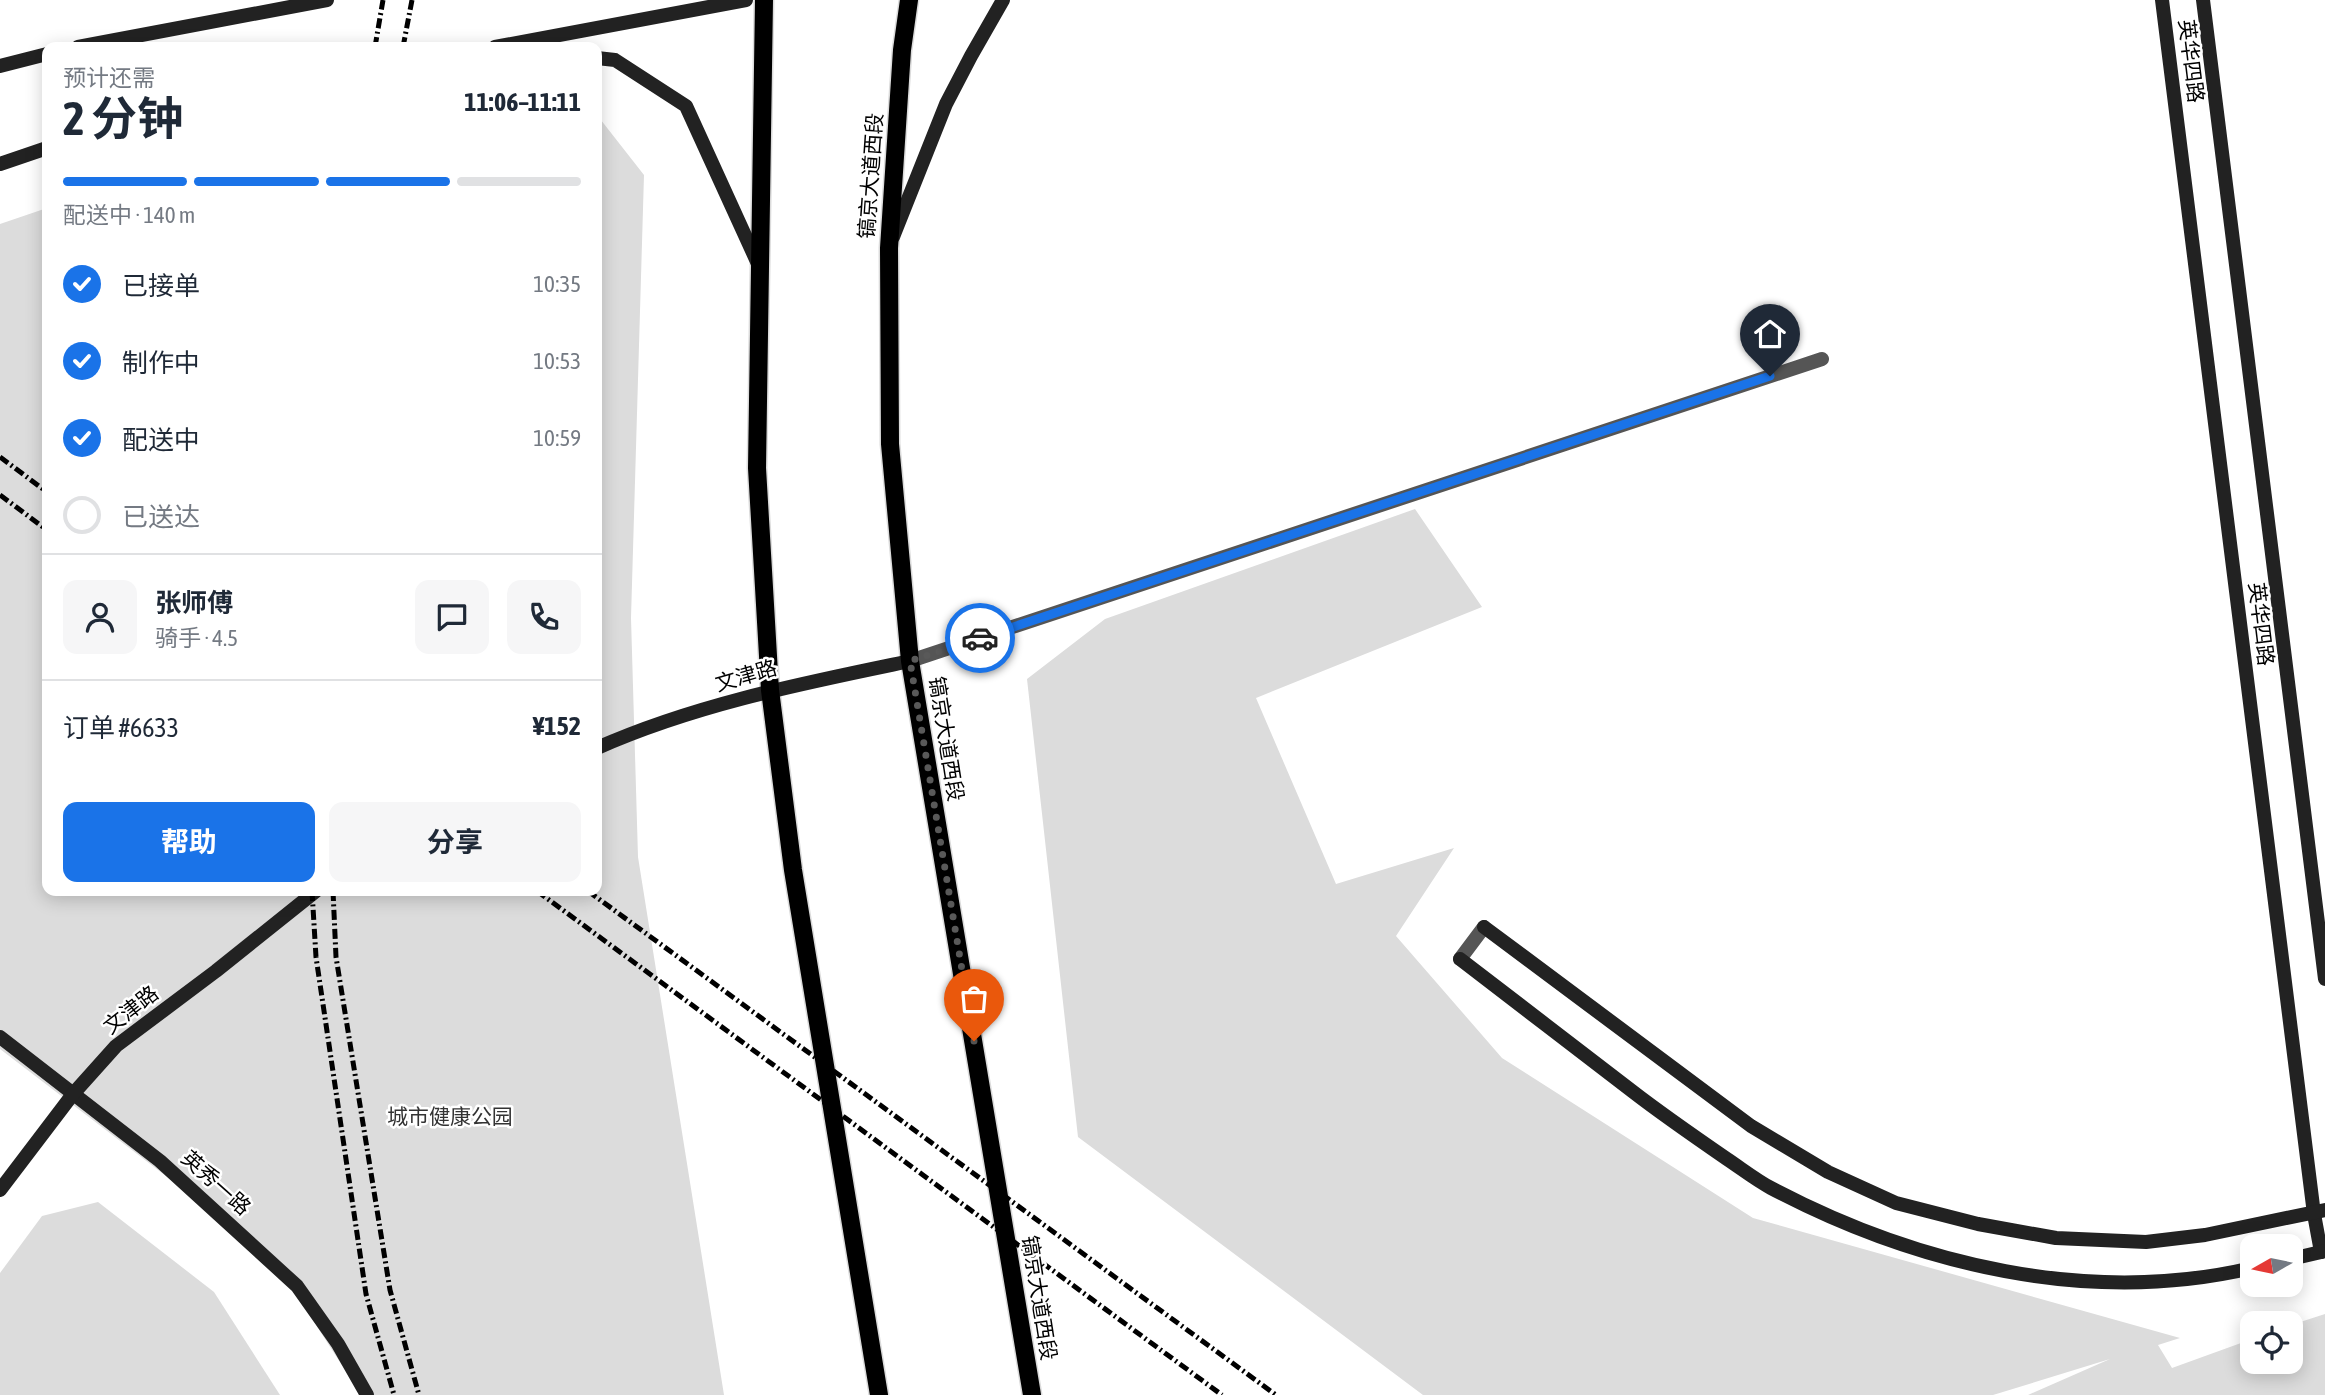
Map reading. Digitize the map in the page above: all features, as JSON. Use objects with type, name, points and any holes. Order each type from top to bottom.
[{"type":"main road","points":[[764,0],[757,467],[770,690],[793,870],[879,1395]]},
{"type":"main road","name":"镐京大道西段","points":[[909,0],[902,50],[889,248],[890,444],[910,661],[1032,1395]]},
{"type":"street","points":[[104,42],[327,0]]},
{"type":"street","points":[[528,42],[746,0]]},
{"type":"street","points":[[889,248],[946,104],[1003,0]]},
{"type":"street","name":"英华四路","points":[[2162,0],[2323,1251]]},
{"type":"street","name":"英华四路","points":[[2203,0],[2325,979]]},
{"type":"street","points":[[0,66],[42,55]]},
{"type":"street","points":[[602,59],[615,60],[686,106],[761,271]]},
{"type":"street","points":[[0,164],[42,150]]},
{"type":"street","points":[[910,661],[1822,359]]},
{"type":"street","name":"文津路","points":[[602,746],[636,731],[770,690],[910,661]]},
{"type":"street","name":"文津路","points":[[0,1190],[73,1094],[116,1046],[310,896]]},
{"type":"street","points":[[2240,1271],[2214,1277],[2126,1282],[2048,1279],[1950,1261],[1867,1233],[1770,1187],[1685,1131],[1460,959],[1484,927],[1751,1126],[1828,1172],[1896,1203],[1978,1224],[2056,1238],[2146,1242],[2206,1235],[2320,1212]]},
{"type":"street","name":"英秀一路","points":[[0,1037],[160,1161],[297,1286],[338,1344],[368,1395]]},
{"type":"street","points":[[2303,1256],[2323,1251]]},
{"type":"green space","name":"城市健康公园","points":[[602,121],[644,175],[631,618],[638,857],[724,1395],[361,1395],[273,1258],[0,1049],[0,224],[42,210],[42,896],[602,896]]},
{"type":"green space","points":[[1415,509],[1482,607],[1256,698],[1336,884],[1454,848],[1396,936],[1502,1058],[1753,1218],[2180,1338],[2158,1345],[2172,1368],[2240,1343],[2240,1374],[2303,1374],[2303,1321],[2325,1314],[2325,1395],[2028,1395],[2110,1359],[1993,1395],[1423,1395],[1078,1137],[1027,679],[1105,619]]},
{"type":"green space","points":[[98,1202],[214,1292],[280,1395],[0,1395],[0,1273],[42,1216]]},
{"type":"railway","points":[[376,42],[383,0]]},
{"type":"railway","points":[[404,42],[412,0]]},
{"type":"railway","points":[[0,457],[42,488]]},
{"type":"railway","points":[[0,495],[42,526]]},
{"type":"railway","points":[[312,896],[316,957],[366,1294],[394,1395]]},
{"type":"railway","points":[[333,896],[336,957],[390,1290],[419,1395]]},
{"type":"railway","points":[[544,896],[1222,1395]]},
{"type":"railway","points":[[595,896],[1276,1395]]},
{"type":"way so far","points":[[974,1041],[910,661],[980,638]]},
{"type":"route","points":[[980,638],[1770,376]]}]
